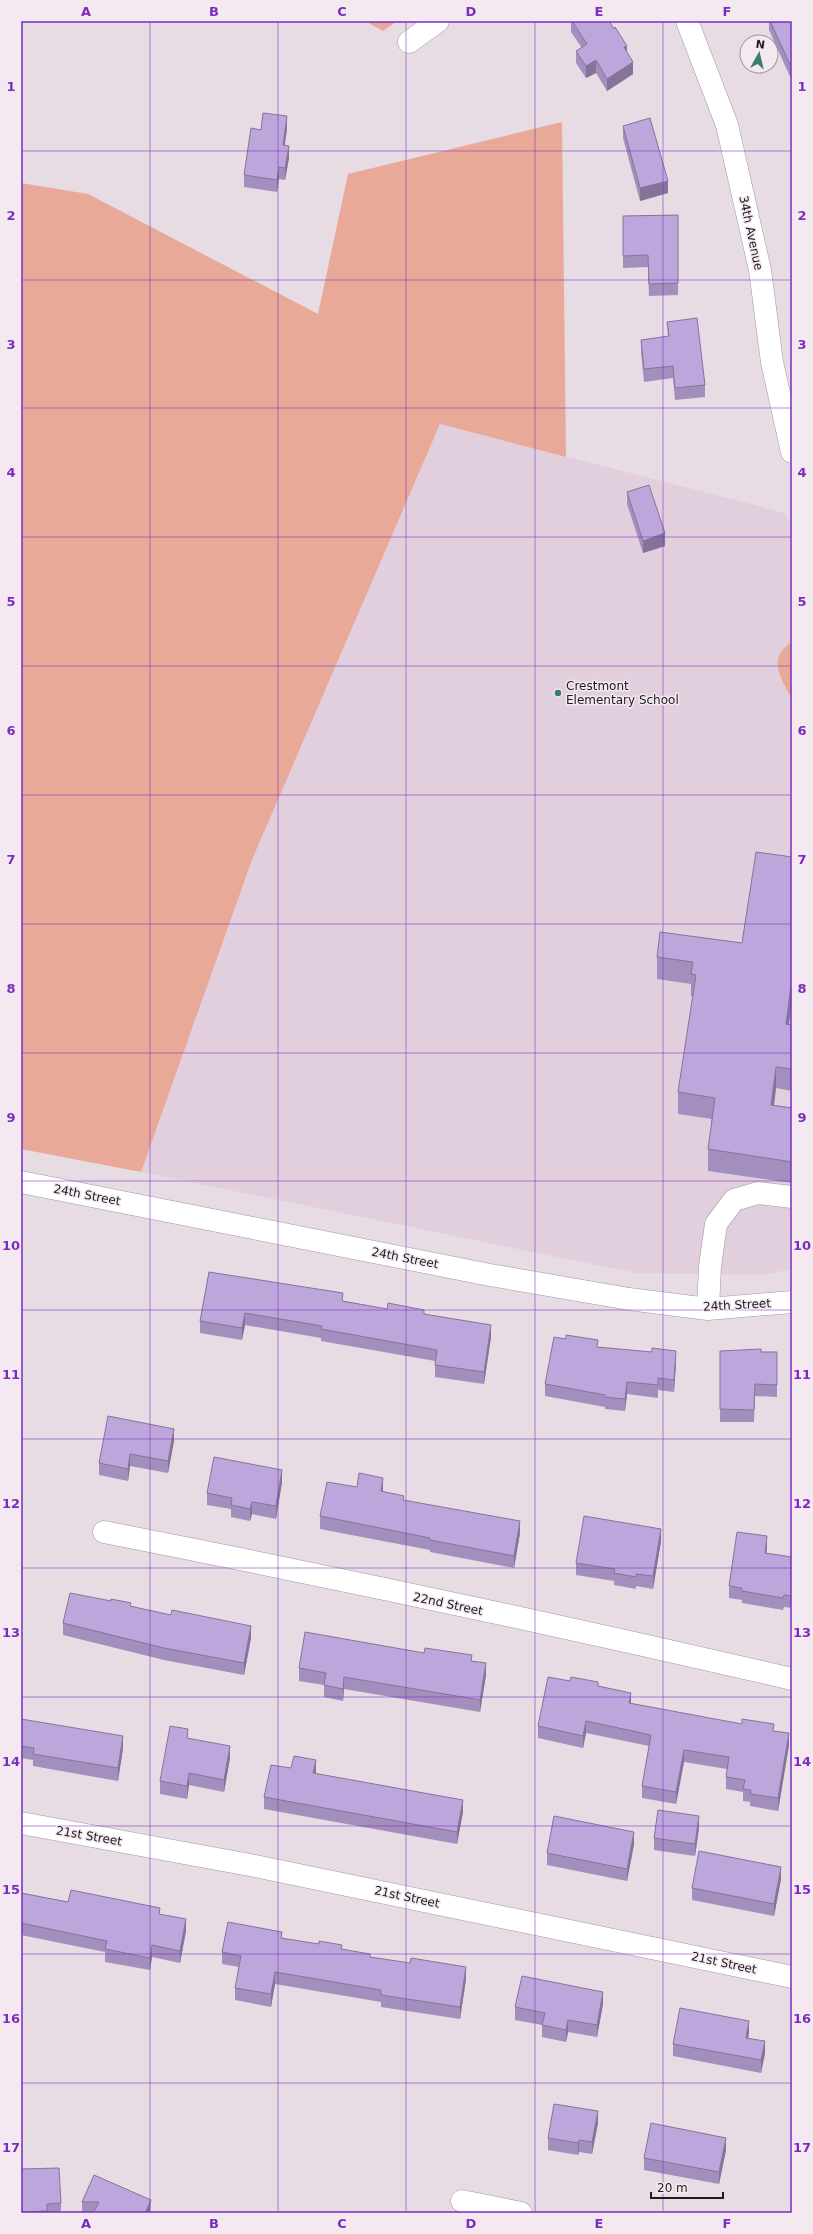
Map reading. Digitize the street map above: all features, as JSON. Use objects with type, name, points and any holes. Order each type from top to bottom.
[{"type":"street","points":[[409,42],[438,21]]},
{"type":"street","name":"34th Avenue","points":[[687,21],[727,125],[760,270],[772,362],[791,447]]},
{"type":"street","name":"24th Street","points":[[21,1182],[490,1275],[629,1299],[708,1308],[792,1302]]},
{"type":"street","points":[[708,1308],[710,1266],[716,1224],[734,1200],[758,1193],[792,1197]]},
{"type":"street","name":"22nd Street","points":[[104,1532],[254,1561],[792,1679]]},
{"type":"street","name":"21st Street","points":[[21,1823],[255,1866],[792,1977]]},
{"type":"street","points":[[462,2200],[521,2213]]},
{"type":"shaded area","points":[[365,21],[397,21],[383,31]]},
{"type":"shaded area","points":[[562,122],[566,457],[440,424],[252,860],[141,1172],[21,1149],[21,183],[88,194],[318,314],[348,174]]},
{"type":"shaded area","name":"Crestmont Elementary School","points":[[440,424],[785,513],[792,525],[792,1269],[764,1275],[636,1273],[141,1172],[252,860]]},
{"type":"shaded area","points":[[792,642],[792,699],[780,676],[778,662],[779,655],[784,648]]},
{"type":"building","points":[[572,21],[609,21],[614,29],[615,27],[627,46],[624,47],[633,62],[607,79],[596,60],[586,66],[576,51],[587,44]]},
{"type":"building","points":[[770,21],[792,21],[792,69],[779,41],[779,34],[776,34]]},
{"type":"building","points":[[263,113],[287,116],[283,145],[289,146],[285,168],[279,167],[277,180],[244,175],[251,128],[261,130]]},
{"type":"building","points":[[650,118],[668,181],[640,188],[623,126]]},
{"type":"building","points":[[678,215],[678,283],[649,284],[648,255],[623,256],[623,216]]},
{"type":"building","points":[[697,318],[705,385],[675,388],[673,366],[644,369],[641,340],[669,336],[667,322]]},
{"type":"building","points":[[649,485],[665,533],[643,541],[627,492]]},
{"type":"building","points":[[756,852],[792,857],[792,986],[786,1024],[792,1025],[792,1069],[776,1067],[771,1105],[792,1108],[792,1162],[708,1149],[715,1098],[678,1092],[696,975],[691,974],[693,962],[657,957],[660,932],[742,943]]},
{"type":"building","points":[[209,1272],[343,1293],[342,1301],[387,1309],[388,1303],[424,1310],[424,1314],[491,1325],[484,1372],[435,1365],[437,1350],[321,1329],[322,1326],[245,1313],[242,1328],[200,1321]]},
{"type":"building","points":[[566,1335],[598,1340],[597,1347],[652,1352],[652,1348],[676,1351],[674,1380],[658,1378],[658,1385],[627,1382],[625,1399],[605,1397],[605,1395],[545,1384],[554,1337],[566,1339]]},
{"type":"building","points":[[761,1349],[761,1352],[777,1352],[777,1385],[755,1384],[754,1410],[720,1409],[720,1351]]},
{"type":"building","points":[[108,1416],[174,1429],[168,1461],[130,1454],[128,1469],[99,1463]]},
{"type":"building","points":[[214,1457],[282,1470],[276,1506],[252,1502],[250,1509],[231,1505],[232,1498],[207,1493]]},
{"type":"building","points":[[359,1473],[383,1478],[381,1491],[404,1496],[403,1500],[520,1521],[514,1556],[430,1540],[430,1538],[320,1516],[327,1482],[357,1487]]},
{"type":"building","points":[[584,1516],[661,1529],[653,1576],[636,1574],[636,1577],[614,1573],[615,1569],[576,1563]]},
{"type":"building","points":[[737,1532],[767,1536],[765,1553],[792,1557],[792,1596],[784,1595],[783,1598],[742,1591],[742,1588],[729,1586]]},
{"type":"building","points":[[70,1593],[111,1601],[111,1599],[131,1603],[130,1606],[171,1615],[172,1610],[251,1626],[244,1663],[164,1648],[63,1623]]},
{"type":"building","points":[[305,1632],[424,1653],[425,1648],[472,1655],[471,1661],[486,1663],[480,1700],[344,1677],[343,1689],[324,1685],[326,1673],[299,1668]]},
{"type":"building","points":[[548,1677],[570,1681],[571,1677],[598,1682],[598,1686],[631,1693],[629,1703],[742,1724],[742,1719],[774,1724],[773,1731],[789,1733],[778,1798],[750,1794],[751,1790],[743,1789],[745,1780],[726,1777],[729,1757],[684,1750],[676,1792],[642,1786],[651,1735],[586,1721],[583,1736],[538,1726]]},
{"type":"building","points":[[21,1719],[123,1736],[118,1768],[33,1754],[34,1748],[21,1746]]},
{"type":"building","points":[[170,1726],[188,1729],[187,1738],[230,1746],[224,1780],[189,1773],[187,1786],[160,1781]]},
{"type":"building","points":[[294,1756],[316,1760],[313,1773],[463,1800],[457,1832],[264,1797],[271,1765],[291,1768]]},
{"type":"building","points":[[658,1810],[699,1816],[695,1844],[654,1838]]},
{"type":"building","points":[[554,1816],[634,1832],[627,1869],[547,1853]]},
{"type":"building","points":[[699,1851],[781,1867],[774,1904],[692,1888]]},
{"type":"building","points":[[71,1890],[160,1908],[159,1914],[186,1919],[180,1951],[152,1945],[150,1958],[105,1949],[107,1941],[21,1923],[21,1893],[68,1902]]},
{"type":"building","points":[[228,1922],[282,1932],[281,1938],[319,1944],[319,1941],[342,1945],[341,1949],[370,1954],[370,1957],[410,1963],[411,1958],[466,1967],[460,2007],[381,1995],[381,1990],[275,1972],[271,1994],[235,1988],[241,1956],[222,1952]]},
{"type":"building","points":[[522,1976],[603,1992],[597,2025],[568,2020],[566,2030],[542,2025],[545,2013],[515,2007]]},
{"type":"building","points":[[680,2008],[749,2021],[746,2038],[765,2041],[761,2060],[673,2044]]},
{"type":"building","points":[[554,2104],[598,2111],[592,2142],[579,2140],[578,2143],[548,2138]]},
{"type":"building","points":[[651,2123],[726,2138],[719,2172],[644,2158]]},
{"type":"building","points":[[59,2168],[61,2203],[47,2204],[47,2211],[21,2212],[21,2169]]},
{"type":"building","points":[[94,2175],[151,2200],[145,2213],[93,2213],[99,2202],[82,2202]]},
{"type":"place","name":"Crestmont Elementary School","points":[[558,693]]}]
